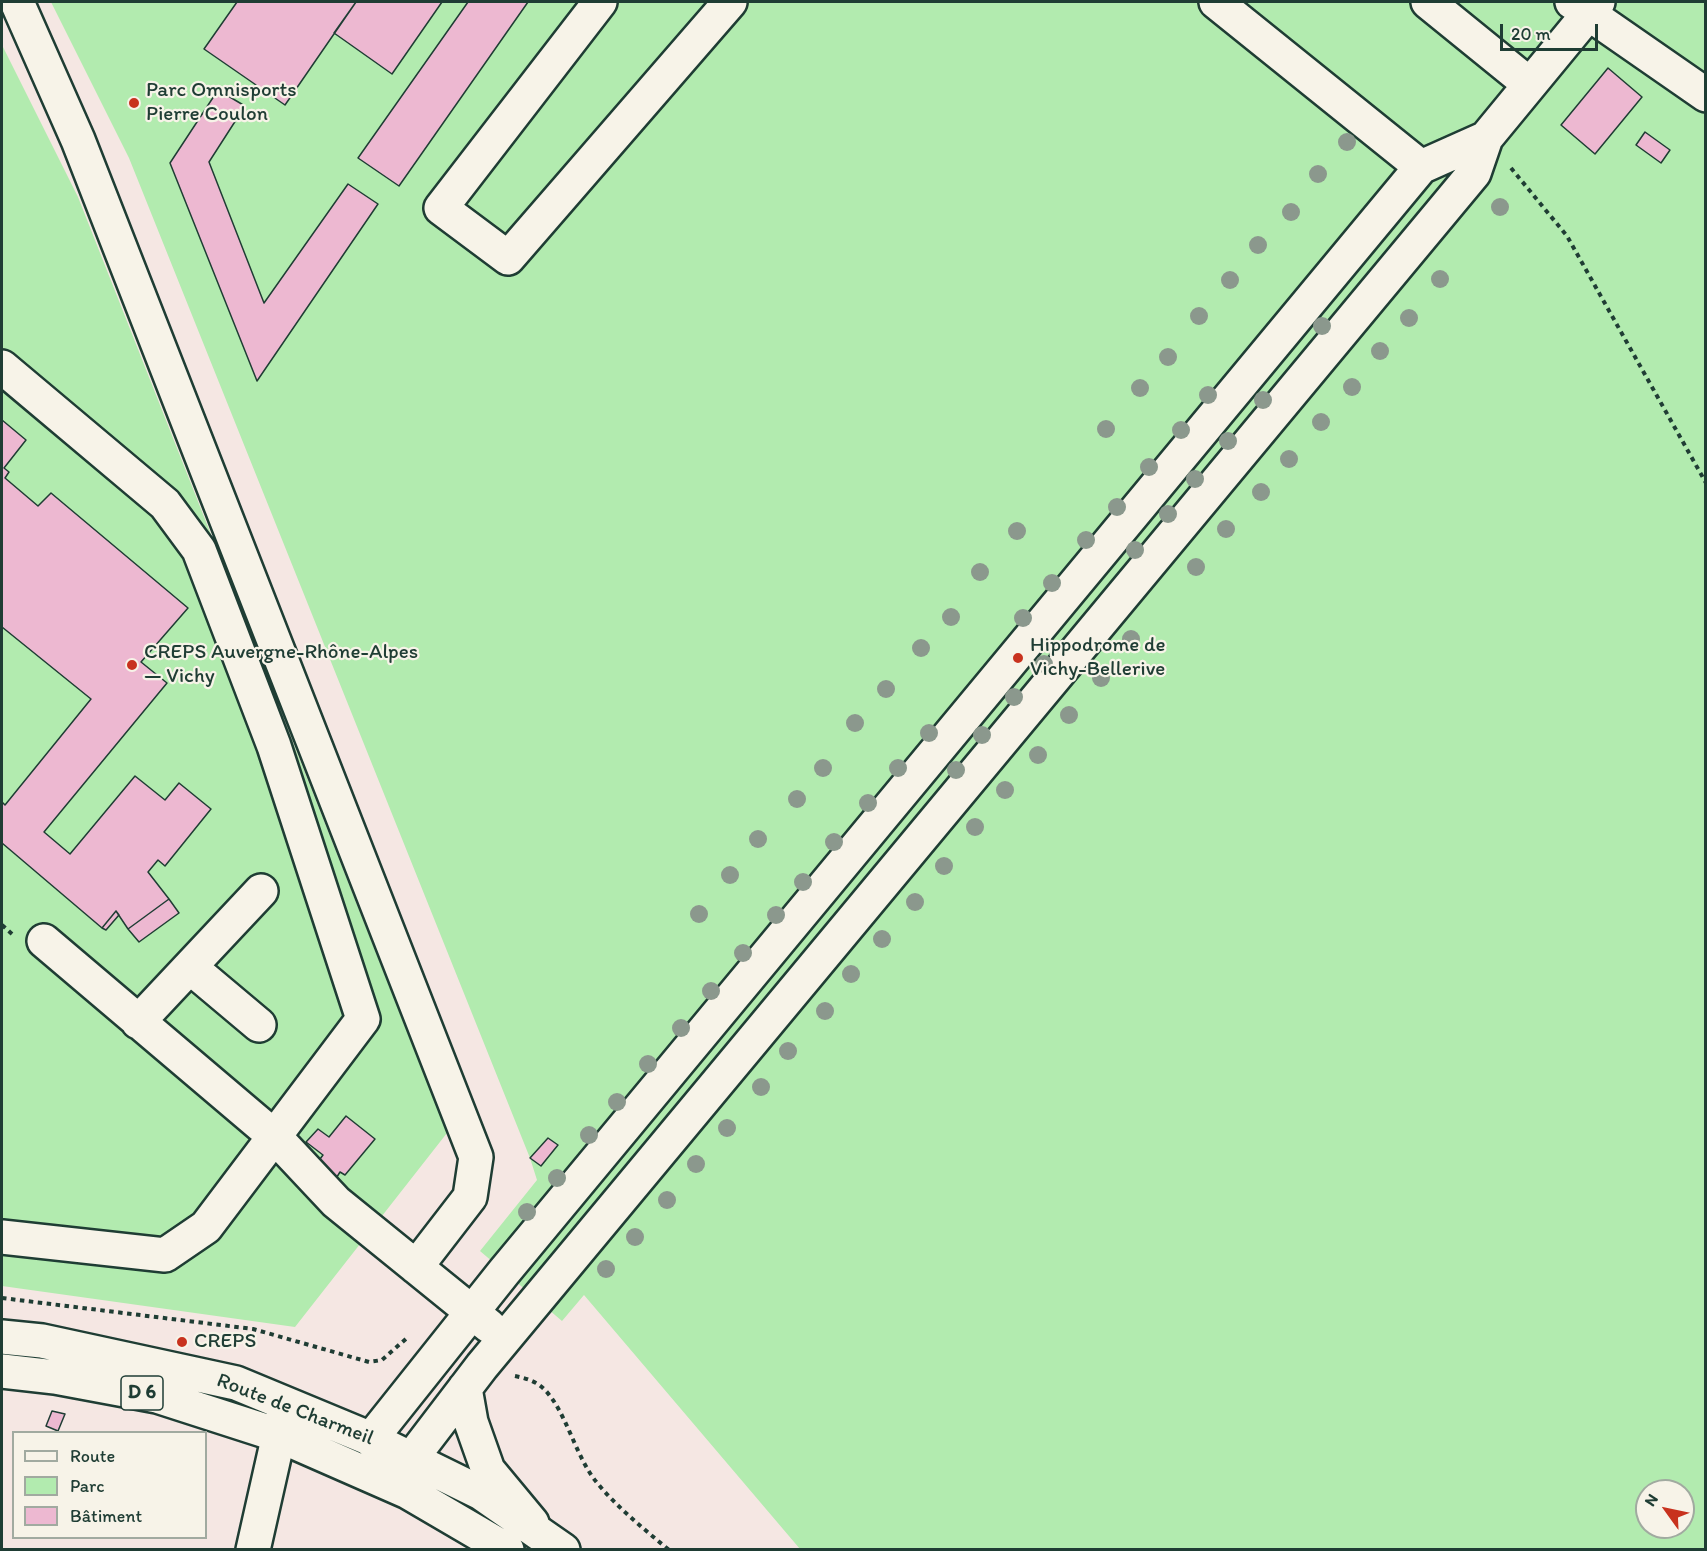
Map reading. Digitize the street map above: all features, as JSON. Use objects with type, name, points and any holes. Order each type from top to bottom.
[{"type":"main road","points":[[17,2],[82,152],[476,1157],[470,1197],[416,1267]]},
{"type":"main road","points":[[600,2],[441,208],[508,258],[730,2]]},
{"type":"main road","points":[[1216,2],[1421,167]]},
{"type":"main road","points":[[1428,2],[1529,84]]},
{"type":"main road","points":[[390,1454],[474,1377],[1474,173],[1486,138],[1586,6],[1706,95]]},
{"type":"main road","points":[[390,1454],[445,1347],[472,1313],[1421,167],[1486,138]]},
{"type":"main road","points":[[2,367],[165,504],[199,550],[274,746],[363,1019],[206,1227],[165,1255],[2,1237]]},
{"type":"main road","points":[[138,1022],[261,891]]},
{"type":"main road","points":[[44,941],[275,1137],[336,1202],[504,1339]]},
{"type":"main road","points":[[190,967],[259,1025]]},
{"type":"main road","name":"Route de Charmeil","points":[[2,1337],[42,1341],[167,1366],[236,1383],[286,1403],[390,1454],[481,1493],[552,1541]]},
{"type":"main road","name":"Route de Charmeil","points":[[2,1371],[56,1377],[157,1396],[278,1435],[408,1492],[507,1550]]},
{"type":"main road","points":[[474,1377],[471,1422],[488,1470],[552,1541]]},
{"type":"main road","points":[[254,1550],[286,1403]]},
{"type":"main road","points":[[278,1435],[322,1436],[390,1454],[408,1492]]},
{"type":"path","points":[[1486,138],[1567,236],[1706,483]]},
{"type":"path","points":[[2,1298],[253,1329],[369,1362],[382,1360],[412,1334],[425,1336],[445,1347]]},
{"type":"path","points":[[474,1377],[529,1379],[543,1387],[552,1400],[574,1446],[597,1482],[627,1514],[669,1550]]},
{"type":"green space","name":"Hippodrome de Vichy-Bellerive","points":[[51,2],[1705,2],[1705,1549],[800,1549],[584,1295],[562,1321],[480,1251],[537,1180],[129,158]]},
{"type":"green space","name":"CREPS Auvergne-Rhône-Alpes — Vichy","points":[[2,45],[78,197],[447,1133],[295,1327],[2,1286]]},
{"type":"building","points":[[237,2],[356,2],[285,105],[204,49]]},
{"type":"building","points":[[356,2],[442,2],[392,74],[334,33]]},
{"type":"building","points":[[468,2],[528,2],[399,186],[358,158]]},
{"type":"building","points":[[1608,68],[1642,97],[1595,154],[1561,125]]},
{"type":"building","points":[[218,90],[245,106],[209,162],[264,303],[348,184],[378,204],[257,381],[170,163]]},
{"type":"building","points":[[1645,132],[1670,150],[1661,163],[1636,145]]},
{"type":"building","points":[[2,420],[26,440],[4,468],[9,472],[5,478],[38,506],[51,493],[188,608],[141,662],[167,683],[44,832],[70,854],[135,776],[165,800],[179,783],[211,809],[165,866],[158,860],[148,872],[169,899],[128,929],[116,911],[102,928],[2,843],[2,802],[5,805],[91,699],[2,627]]},
{"type":"building","points":[[169,899],[179,913],[139,942],[128,929]]},
{"type":"building","points":[[116,911],[119,915],[106,930],[102,928]]},
{"type":"building","points":[[346,1116],[375,1139],[345,1175],[340,1172],[335,1180],[317,1163],[323,1155],[306,1142],[318,1129],[329,1137]]},
{"type":"building","points":[[548,1138],[558,1145],[541,1166],[530,1158]]},
{"type":"building","points":[[52,1411],[65,1414],[58,1431],[46,1426]]},
{"type":"place","name":"Parc Omnisports Pierre Coulon","points":[[134,103]]},
{"type":"place","name":"Hippodrome de Vichy-Bellerive","points":[[1018,658]]},
{"type":"place","name":"CREPS Auvergne-Rhône-Alpes — Vichy","points":[[132,665]]},
{"type":"place","name":"CREPS","points":[[182,1342]]}]
